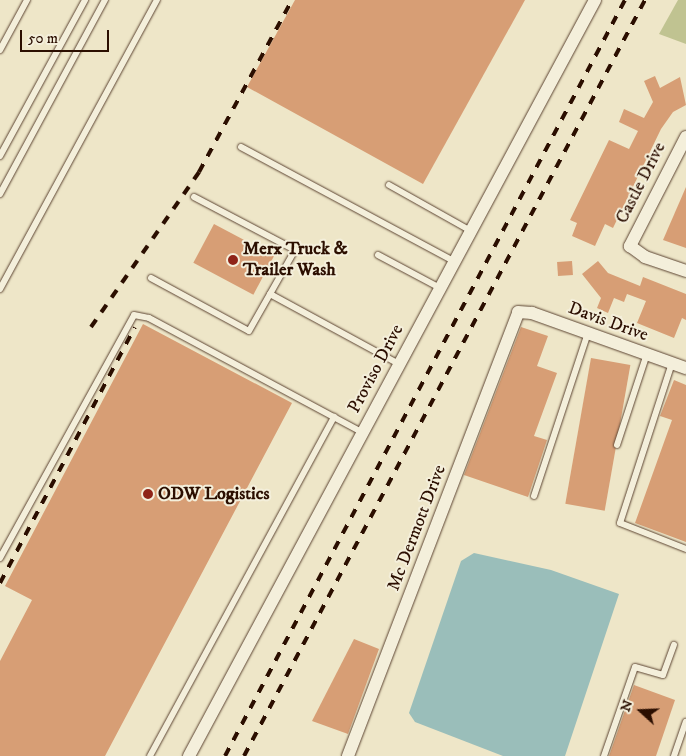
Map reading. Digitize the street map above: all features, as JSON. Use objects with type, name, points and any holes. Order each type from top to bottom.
[{"type":"street","name":"Proviso Drive","points":[[189,756],[595,0]]},
{"type":"street","name":"Castle Drive","points":[[686,137],[630,246],[644,256],[686,271]]},
{"type":"street","name":"Davis Drive","points":[[518,312],[532,313],[686,368]]},
{"type":"street","name":"Mc Dermott Drive","points":[[348,756],[518,312]]},
{"type":"lane","points":[[0,50],[27,0]]},
{"type":"lane","points":[[0,156],[85,0]]},
{"type":"lane","points":[[0,194],[105,0]]},
{"type":"lane","points":[[0,289],[157,0]]},
{"type":"lane","points":[[241,147],[454,262]]},
{"type":"lane","points":[[389,185],[471,231]]},
{"type":"lane","points":[[151,278],[249,331],[295,250],[194,196]]},
{"type":"lane","points":[[378,255],[440,288]]},
{"type":"lane","points":[[270,294],[399,364]]},
{"type":"lane","points":[[0,558],[134,315],[149,318],[362,432]]},
{"type":"lane","points":[[534,496],[588,333]]},
{"type":"lane","points":[[616,445],[647,354]]},
{"type":"lane","points":[[672,363],[620,523],[686,549]]},
{"type":"lane","points":[[150,756],[334,417]]},
{"type":"lane","points":[[604,756],[635,667],[663,675],[674,645]]},
{"type":"lane","points":[[674,756],[686,722]]},
{"type":"green space","points":[[678,0],[686,0],[686,44],[659,34]]},
{"type":"water","points":[[474,553],[551,570],[619,594],[565,756],[503,756],[415,722],[409,713],[461,561]]},
{"type":"building","points":[[295,0],[525,0],[423,184],[247,87]]},
{"type":"building","points":[[655,76],[660,88],[680,77],[686,105],[673,112],[661,129],[613,228],[605,224],[595,246],[572,236],[577,223],[570,220],[609,140],[629,149],[638,131],[619,122],[624,109],[644,118],[653,102],[644,81]]},
{"type":"building","points":[[686,187],[686,248],[663,240]]},
{"type":"building","name":"Merx Truck & Trailer Wash","points":[[214,224],[274,256],[253,295],[193,263]]},
{"type":"building","points":[[572,261],[573,275],[558,276],[557,262]]},
{"type":"building","points":[[598,261],[608,273],[640,286],[643,277],[686,294],[686,320],[682,318],[674,338],[637,323],[646,301],[627,294],[624,302],[614,298],[608,313],[597,308],[601,298],[582,274]]},
{"type":"building","name":"ODW Logistics","points":[[143,324],[292,403],[105,756],[0,756],[0,661],[32,600],[5,586]]},
{"type":"building","points":[[521,327],[548,336],[537,366],[557,373],[534,436],[547,440],[528,497],[464,475]]},
{"type":"building","points":[[591,358],[630,365],[605,511],[565,504]]},
{"type":"building","points":[[674,380],[686,385],[686,542],[635,523],[672,420],[660,416]]},
{"type":"building","points":[[354,639],[379,649],[348,734],[312,721]]},
{"type":"building","points":[[634,685],[675,700],[656,756],[609,756]]},
{"type":"railway","points":[[91,327],[199,172],[292,0]]},
{"type":"railway","points":[[225,756],[625,0]]},
{"type":"railway","points":[[244,756],[645,0]]},
{"type":"railway","points":[[0,583],[135,327]]},
{"type":"place","name":"Merx Truck & Trailer Wash","points":[[233,260]]},
{"type":"place","name":"ODW Logistics","points":[[148,494]]}]
